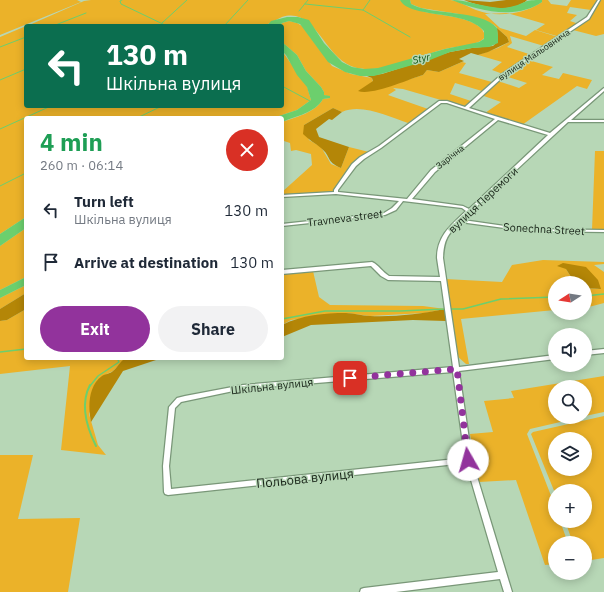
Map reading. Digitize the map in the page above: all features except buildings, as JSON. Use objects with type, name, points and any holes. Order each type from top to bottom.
[{"type":"street","name":"вулиця Мальовнича","points":[[466,108],[503,75],[588,18],[599,0]]},
{"type":"street","name":"вулиця Перемоги","points":[[508,592],[468,460],[457,369],[440,258],[442,240],[449,230],[551,135],[569,121],[604,89]]},
{"type":"street","points":[[336,193],[336,190],[354,165],[437,104],[444,102],[551,135]]},
{"type":"street","name":"Зарічна","points":[[408,200],[433,171],[498,118]]},
{"type":"street","points":[[569,121],[604,121]]},
{"type":"street","points":[[284,196],[336,193],[463,207],[470,212]]},
{"type":"street","name":"Travneva street","points":[[284,225],[385,214],[394,209],[402,200]]},
{"type":"street","name":"Sonechna Street","points":[[460,221],[526,230],[604,232]]},
{"type":"street","points":[[284,272],[372,264],[377,266],[383,276],[388,278],[443,279]]},
{"type":"street","points":[[592,352],[604,351]]},
{"type":"street","name":"Шкільна вулиця","points":[[166,466],[172,407],[178,400],[185,398],[243,387],[457,369],[548,358]]},
{"type":"street","name":"Польова вулиця","points":[[166,466],[168,492],[468,460]]},
{"type":"street","points":[[364,592],[503,575]]},
{"type":"shaded area","points":[[0,0],[77,0],[81,2],[24,24],[0,35]]},
{"type":"shaded area","points":[[400,0],[410,7],[422,11],[468,21],[477,25],[483,30],[485,37],[473,44],[445,49],[389,66],[367,69],[357,68],[336,56],[312,26],[304,19],[294,16],[282,17],[268,24],[32,24],[84,1]]},
{"type":"shaded area","points":[[410,0],[450,0],[476,10],[492,14],[485,14],[500,28],[526,36],[535,30],[558,37],[544,46],[510,36],[512,43],[507,47],[532,55],[503,74],[492,70],[502,62],[478,55],[498,48],[509,42],[507,37],[494,25],[459,14],[421,8],[411,4]]},
{"type":"shaded area","points":[[464,0],[490,2],[527,0],[513,7],[496,8],[479,5]]},
{"type":"shaded area","points":[[542,0],[548,0],[551,4],[567,6],[571,0],[597,0],[591,10],[570,7],[567,13],[577,15],[570,21],[579,24],[560,37],[536,30],[545,24],[509,14],[535,6],[542,2]]},
{"type":"shaded area","points":[[600,0],[604,0],[604,34],[596,36],[573,30],[589,19]]},
{"type":"shaded area","points":[[289,21],[302,26],[332,66],[351,74],[372,78],[375,90],[423,75],[427,70],[439,72],[462,62],[466,63],[459,73],[492,82],[482,91],[455,83],[450,94],[471,101],[465,107],[403,89],[393,88],[396,90],[388,95],[428,109],[408,123],[367,110],[358,109],[342,112],[333,108],[304,125],[309,140],[321,147],[331,164],[341,168],[349,147],[369,152],[358,158],[332,192],[284,195],[284,190],[312,165],[311,154],[296,150],[291,151],[290,143],[284,141],[284,121],[305,114],[320,104],[323,99],[330,97],[324,95],[321,87],[306,71],[297,55],[284,44],[284,24],[281,24]]},
{"type":"shaded area","points":[[24,27],[24,108],[284,108],[284,54],[307,86],[311,100],[297,110],[279,116],[24,116],[24,218],[0,234],[0,37]]},
{"type":"shaded area","points":[[497,28],[507,37],[509,42],[478,55],[471,53],[459,59],[464,61],[439,72],[427,70],[423,75],[381,89],[364,92],[358,91],[373,81],[372,78],[367,76],[382,74],[450,52],[493,46],[498,41]]},
{"type":"shaded area","points":[[528,60],[553,67],[542,75],[559,79],[563,73],[592,80],[587,89],[577,86],[522,125],[485,113],[501,102],[481,95],[498,81],[519,88],[527,83],[505,76]]},
{"type":"shaded area","points":[[333,108],[342,112],[332,120],[329,119],[316,129],[319,137],[349,147],[341,168],[336,166],[321,148],[303,134],[304,125]]},
{"type":"shaded area","points":[[595,151],[604,151],[604,230],[592,230]]},
{"type":"shaded area","points":[[24,229],[24,278],[0,290],[0,246]]},
{"type":"shaded area","points":[[543,260],[604,262],[604,264],[594,265],[604,272],[604,303],[592,306],[592,288],[600,289],[592,284],[592,276],[578,276],[566,269],[570,276],[548,276],[548,311],[461,319],[469,364],[466,364],[457,356],[445,279],[502,282],[512,265]]},
{"type":"shaded area","points":[[563,263],[586,267],[598,280],[601,289],[592,288],[592,276],[570,276],[566,269],[557,266]]},
{"type":"shaded area","points":[[313,271],[319,297],[330,305],[423,306],[445,309],[425,313],[370,316],[347,313],[291,320],[284,324],[284,274]]},
{"type":"shaded area","points":[[24,286],[24,294],[0,309],[0,298]]},
{"type":"shaded area","points":[[24,294],[24,310],[7,320],[0,321],[0,309]]},
{"type":"shaded area","points":[[445,309],[446,321],[413,320],[311,325],[284,336],[284,324],[313,315],[330,313],[352,313],[367,316],[417,314]]},
{"type":"shaded area","points":[[24,310],[24,360],[124,360],[113,371],[103,376],[89,414],[98,445],[106,455],[61,450],[70,366],[0,374],[0,321],[7,320]]},
{"type":"shaded area","points":[[156,360],[123,371],[91,422],[89,403],[94,385],[102,376],[112,372],[122,361]]},
{"type":"shaded area","points":[[604,376],[604,412],[592,415],[592,380],[579,380]]},
{"type":"shaded area","points":[[548,385],[548,424],[552,424],[530,429],[527,434],[548,488],[548,528],[563,528],[565,536],[548,536],[548,565],[545,565],[516,480],[479,482],[470,434],[493,432],[484,401],[514,398],[511,391]]},
{"type":"shaded area","points":[[604,416],[604,558],[592,560],[592,536],[570,536],[568,528],[592,528],[592,484],[551,484],[548,476],[592,476],[592,432],[548,432],[548,476],[531,434],[533,432],[568,424],[592,424],[592,419]]},
{"type":"shaded area","points":[[0,455],[33,455],[18,519],[80,518],[68,592],[0,592]]},
{"type":"water","name":"Styr","points":[[400,0],[410,0],[411,4],[420,8],[468,15],[490,22],[497,28],[498,43],[489,47],[450,52],[430,60],[374,76],[360,76],[345,72],[328,62],[300,24],[289,21],[281,24],[269,24],[271,21],[287,17],[298,17],[309,20],[324,43],[342,62],[352,67],[364,69],[378,68],[445,49],[479,42],[484,39],[484,31],[475,24],[452,17],[415,10],[406,6]]},
{"type":"water","points":[[452,0],[500,8],[511,7],[530,0],[542,0],[542,2],[532,8],[521,11],[497,12]]},
{"type":"water","points":[[284,44],[297,55],[306,71],[321,87],[324,95],[330,96],[330,98],[323,99],[320,104],[310,111],[284,121],[284,116],[279,116],[297,110],[311,100],[307,87],[297,75],[284,53]]},
{"type":"water","points":[[24,218],[24,229],[0,246],[0,234]]},
{"type":"water","points":[[24,278],[24,286],[0,298],[0,290]]},
{"type":"waterway","points":[[122,0],[120,1],[121,4],[163,24]]},
{"type":"waterway","points":[[162,23],[187,0]]},
{"type":"waterway","points":[[226,24],[248,0]]},
{"type":"waterway","points":[[299,11],[308,0]]},
{"type":"waterway","points":[[363,10],[370,0]]},
{"type":"waterway","points":[[305,4],[363,10]]},
{"type":"waterway","points":[[363,10],[410,37]]},
{"type":"waterway","points":[[58,24],[86,13]]},
{"type":"waterway","points":[[0,47],[24,38]]},
{"type":"waterway","points":[[0,80],[24,70]]},
{"type":"waterway","points":[[284,87],[310,101]]},
{"type":"waterway","points":[[29,116],[47,108]]},
{"type":"waterway","points":[[141,116],[158,108]]},
{"type":"waterway","points":[[0,129],[24,118]]},
{"type":"waterway","points":[[0,186],[24,174]]},
{"type":"waterway","points":[[592,295],[604,294]]},
{"type":"waterway","points":[[450,309],[463,309],[501,299],[548,297]]},
{"type":"waterway","points":[[284,319],[325,311],[400,311],[445,309]]},
{"type":"waterway","points":[[0,352],[24,349]]},
{"type":"waterway","points":[[90,386],[98,376],[119,362],[118,360]]},
{"type":"waterway","points":[[90,385],[85,400],[85,408],[90,432],[96,446]]},
{"type":"route","points":[[350,378],[457,369],[468,460]]}]
